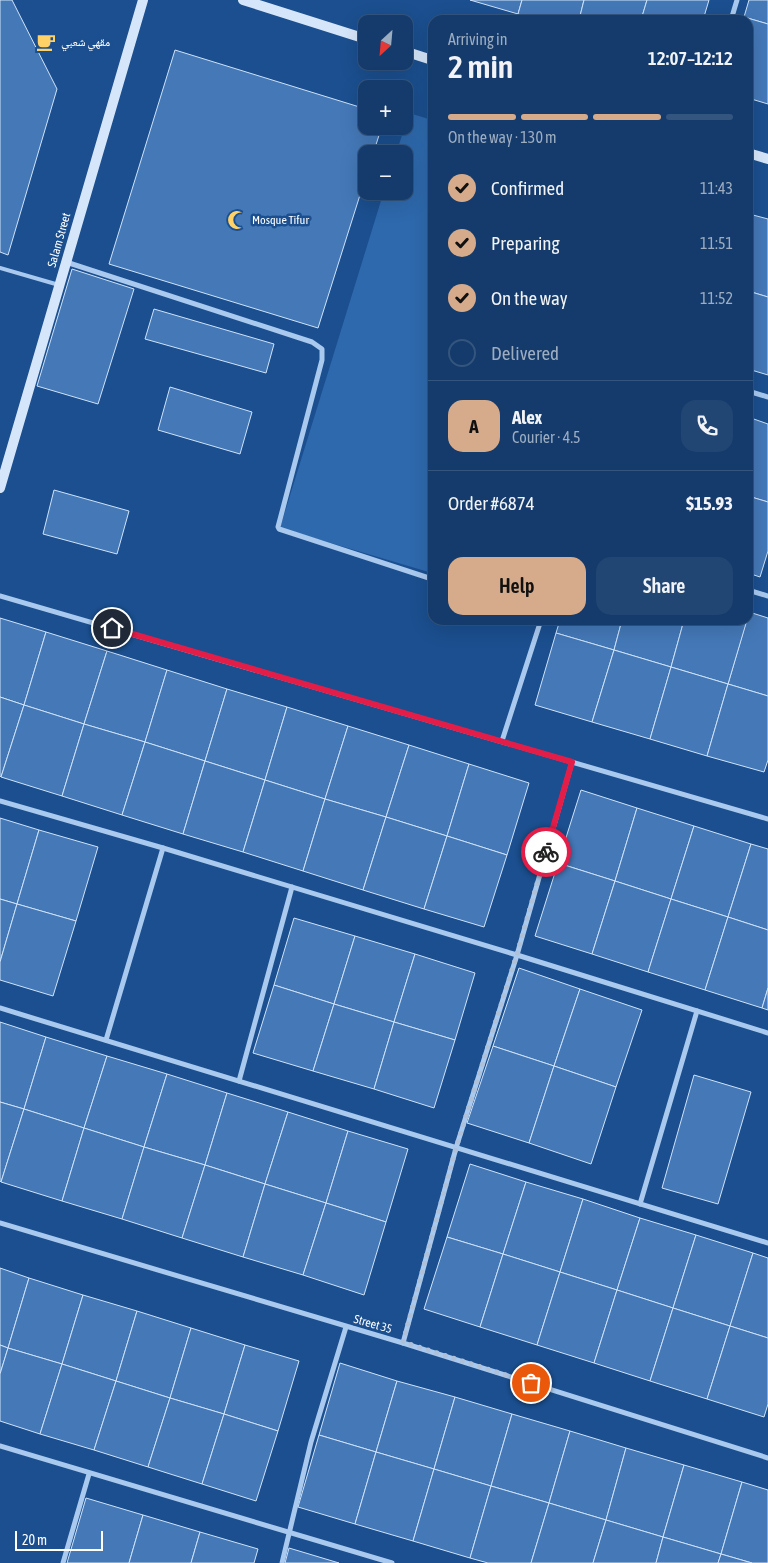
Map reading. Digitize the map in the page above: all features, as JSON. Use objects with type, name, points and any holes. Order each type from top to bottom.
[{"type":"street","name":"Salam Street","points":[[0,488],[143,0]]},
{"type":"street","points":[[243,0],[358,36]]},
{"type":"street","points":[[732,15],[737,0]]},
{"type":"street","points":[[413,54],[428,59]]},
{"type":"street","points":[[753,154],[768,159]]},
{"type":"street","points":[[66,262],[312,342],[322,349],[322,360],[278,527],[428,578]]},
{"type":"street","points":[[753,393],[768,397]]},
{"type":"street","points":[[753,592],[768,596]]},
{"type":"street","points":[[0,596],[768,819]]},
{"type":"street","points":[[502,741],[540,625]]},
{"type":"street","points":[[403,1342],[456,1148],[517,954],[572,762]]},
{"type":"street","points":[[0,801],[517,954],[768,1032]]},
{"type":"street","points":[[106,1040],[163,848]]},
{"type":"street","points":[[240,1081],[292,887]]},
{"type":"street","points":[[0,1008],[640,1204],[768,1241]]},
{"type":"street","points":[[640,1204],[697,1011]]},
{"type":"street","name":"Street 35","points":[[0,1223],[346,1327],[403,1342],[768,1458]]},
{"type":"street","points":[[282,1563],[311,1442],[346,1327]]},
{"type":"street","points":[[0,1446],[392,1563]]},
{"type":"street","points":[[63,1563],[89,1474]]},
{"type":"lane","points":[[0,268],[59,285]]},
{"type":"shaded area","points":[[413,114],[428,119],[428,572],[280,528],[381,200],[413,200],[413,145],[399,145],[402,135],[413,135]]},
{"type":"building","points":[[0,0],[12,0],[57,89],[8,255],[0,252]]},
{"type":"building","points":[[470,0],[522,0],[518,14]]},
{"type":"building","points":[[522,0],[584,0],[580,15],[518,14]]},
{"type":"building","points":[[584,0],[647,0],[642,15],[580,15]]},
{"type":"building","points":[[647,0],[709,0],[704,15],[642,15]]},
{"type":"building","points":[[749,0],[768,0],[768,24],[753,20],[753,15],[745,15]]},
{"type":"building","points":[[753,20],[768,24],[768,104],[753,100]]},
{"type":"building","name":"Mosque Tifur","points":[[175,50],[358,107],[358,135],[379,135],[376,145],[358,145],[358,200],[318,328],[109,264]]},
{"type":"building","points":[[753,215],[768,219],[768,297],[753,292]]},
{"type":"building","points":[[72,269],[134,289],[98,404],[37,386]]},
{"type":"building","points":[[753,292],[768,297],[768,375],[753,370]]},
{"type":"building","points":[[154,309],[274,344],[266,373],[145,339]]},
{"type":"building","points":[[170,387],[252,412],[240,454],[158,430]]},
{"type":"building","points":[[753,419],[768,424],[768,502],[753,498]]},
{"type":"building","points":[[54,490],[129,511],[117,554],[43,534]]},
{"type":"building","points":[[753,498],[768,502],[768,551],[760,577],[753,575]]},
{"type":"building","points":[[753,613],[768,618],[768,696],[728,684],[745,625],[753,625]]},
{"type":"building","points":[[0,618],[46,632],[24,705],[0,697]]},
{"type":"building","points":[[558,625],[621,625],[614,650],[556,633]]},
{"type":"building","points":[[621,625],[683,625],[671,667],[614,650]]},
{"type":"building","points":[[683,625],[746,625],[728,684],[671,667]]},
{"type":"building","points":[[46,632],[107,651],[84,724],[24,705]]},
{"type":"building","points":[[556,633],[614,650],[592,722],[535,705]]},
{"type":"building","points":[[614,650],[671,667],[650,739],[592,722]]},
{"type":"building","points":[[107,651],[167,670],[145,742],[84,724]]},
{"type":"building","points":[[671,667],[728,684],[707,756],[650,739]]},
{"type":"building","points":[[167,670],[227,689],[205,761],[145,742]]},
{"type":"building","points":[[728,684],[768,696],[768,760],[764,772],[707,756]]},
{"type":"building","points":[[227,689],[287,707],[265,780],[205,761]]},
{"type":"building","points":[[0,697],[24,705],[1,777],[0,776]]},
{"type":"building","points":[[24,705],[84,724],[62,796],[1,777]]},
{"type":"building","points":[[287,707],[348,726],[325,799],[265,780]]},
{"type":"building","points":[[84,724],[145,742],[122,815],[62,796]]},
{"type":"building","points":[[348,726],[409,745],[386,817],[325,799]]},
{"type":"building","points":[[145,742],[205,761],[183,834],[122,815]]},
{"type":"building","points":[[409,745],[469,764],[447,836],[386,817]]},
{"type":"building","points":[[205,761],[265,780],[243,852],[183,834]]},
{"type":"building","points":[[469,764],[529,783],[507,855],[447,836]]},
{"type":"building","points":[[265,780],[325,799],[303,871],[243,852]]},
{"type":"building","points":[[581,790],[637,808],[615,881],[558,863]]},
{"type":"building","points":[[325,799],[386,817],[363,890],[303,871]]},
{"type":"building","points":[[637,808],[694,826],[671,899],[615,881]]},
{"type":"building","points":[[386,817],[447,836],[424,909],[363,890]]},
{"type":"building","points":[[0,818],[39,830],[17,904],[0,899]]},
{"type":"building","points":[[694,826],[751,844],[728,917],[671,899]]},
{"type":"building","points":[[39,830],[98,847],[76,921],[17,904]]},
{"type":"building","points":[[447,836],[507,855],[484,927],[424,909]]},
{"type":"building","points":[[751,844],[768,849],[768,930],[728,917]]},
{"type":"building","points":[[558,863],[615,881],[592,954],[535,936]]},
{"type":"building","points":[[615,881],[671,899],[648,972],[592,954]]},
{"type":"building","points":[[0,899],[17,904],[0,962]]},
{"type":"building","points":[[671,899],[728,917],[705,990],[648,972]]},
{"type":"building","points":[[17,904],[76,921],[53,996],[0,980],[0,962]]},
{"type":"building","points":[[728,917],[768,930],[768,988],[762,1008],[705,990]]},
{"type":"building","points":[[294,918],[355,936],[334,1004],[274,985]]},
{"type":"building","points":[[355,936],[415,954],[394,1022],[334,1004]]},
{"type":"building","points":[[415,954],[475,973],[455,1040],[394,1022]]},
{"type":"building","points":[[519,968],[580,989],[554,1066],[493,1046]]},
{"type":"building","points":[[274,985],[334,1004],[313,1071],[253,1053]]},
{"type":"building","points":[[768,988],[768,1010],[762,1008]]},
{"type":"building","points":[[580,989],[642,1010],[616,1087],[554,1066]]},
{"type":"building","points":[[334,1004],[394,1022],[374,1089],[313,1071]]},
{"type":"building","points":[[0,1022],[46,1037],[24,1109],[0,1102]]},
{"type":"building","points":[[394,1022],[455,1040],[434,1108],[374,1089]]},
{"type":"building","points":[[46,1037],[107,1056],[84,1128],[24,1109]]},
{"type":"building","points":[[493,1046],[554,1066],[529,1143],[467,1123]]},
{"type":"building","points":[[107,1056],[167,1074],[144,1147],[84,1128]]},
{"type":"building","points":[[554,1066],[616,1087],[591,1164],[529,1143]]},
{"type":"building","points":[[167,1074],[227,1093],[205,1165],[144,1147]]},
{"type":"building","points":[[694,1075],[751,1092],[718,1204],[662,1188]]},
{"type":"building","points":[[227,1093],[288,1112],[265,1184],[205,1165]]},
{"type":"building","points":[[0,1102],[24,1109],[1,1182],[0,1181]]},
{"type":"building","points":[[24,1109],[84,1128],[62,1201],[1,1182]]},
{"type":"building","points":[[288,1112],[348,1131],[326,1203],[265,1184]]},
{"type":"building","points":[[84,1128],[144,1147],[122,1219],[62,1201]]},
{"type":"building","points":[[348,1131],[408,1149],[386,1222],[326,1203]]},
{"type":"building","points":[[144,1147],[205,1165],[182,1238],[122,1219]]},
{"type":"building","points":[[470,1164],[526,1182],[503,1254],[447,1237]]},
{"type":"building","points":[[205,1165],[265,1184],[243,1257],[182,1238]]},
{"type":"building","points":[[526,1182],[583,1199],[560,1272],[503,1254]]},
{"type":"building","points":[[265,1184],[326,1203],[303,1275],[243,1257]]},
{"type":"building","points":[[583,1199],[640,1218],[617,1290],[560,1272]]},
{"type":"building","points":[[326,1203],[386,1222],[364,1295],[303,1275]]},
{"type":"building","points":[[640,1218],[696,1235],[673,1308],[617,1290]]},
{"type":"building","points":[[696,1235],[753,1253],[730,1326],[673,1308]]},
{"type":"building","points":[[447,1237],[503,1254],[480,1327],[424,1309]]},
{"type":"building","points":[[753,1253],[768,1258],[768,1338],[730,1326]]},
{"type":"building","points":[[503,1254],[560,1272],[537,1345],[480,1327]]},
{"type":"building","points":[[0,1268],[29,1278],[8,1348],[0,1345]]},
{"type":"building","points":[[560,1272],[617,1290],[594,1363],[537,1345]]},
{"type":"building","points":[[29,1278],[83,1295],[62,1364],[8,1348]]},
{"type":"building","points":[[617,1290],[673,1308],[650,1381],[594,1363]]},
{"type":"building","points":[[83,1295],[137,1311],[116,1381],[62,1364]]},
{"type":"building","points":[[673,1308],[730,1326],[707,1399],[650,1381]]},
{"type":"building","points":[[137,1311],[191,1328],[170,1398],[116,1381]]},
{"type":"building","points":[[730,1326],[768,1338],[768,1404],[764,1417],[707,1399]]},
{"type":"building","points":[[191,1328],[245,1345],[224,1414],[170,1398]]},
{"type":"building","points":[[0,1345],[8,1348],[0,1374]]},
{"type":"building","points":[[245,1345],[299,1361],[278,1431],[224,1414]]},
{"type":"building","points":[[8,1348],[62,1364],[40,1434],[0,1421],[0,1374]]},
{"type":"building","points":[[340,1363],[397,1381],[376,1452],[319,1435]]},
{"type":"building","points":[[62,1364],[116,1381],[94,1450],[40,1434]]},
{"type":"building","points":[[116,1381],[170,1398],[148,1467],[94,1450]]},
{"type":"building","points":[[397,1381],[455,1397],[434,1469],[376,1452]]},
{"type":"building","points":[[455,1397],[512,1414],[491,1486],[434,1469]]},
{"type":"building","points":[[170,1398],[224,1414],[202,1484],[148,1467]]},
{"type":"building","points":[[224,1414],[278,1431],[256,1501],[202,1484]]},
{"type":"building","points":[[512,1414],[570,1431],[549,1503],[491,1486]]},
{"type":"building","points":[[570,1431],[626,1448],[606,1520],[549,1503]]},
{"type":"building","points":[[319,1435],[376,1452],[355,1524],[298,1507]]},
{"type":"building","points":[[626,1448],[684,1465],[663,1537],[606,1520]]},
{"type":"building","points":[[376,1452],[434,1469],[413,1541],[355,1524]]},
{"type":"building","points":[[684,1465],[742,1482],[721,1554],[663,1537]]},
{"type":"building","points":[[434,1469],[491,1486],[470,1558],[413,1541]]},
{"type":"building","points":[[742,1482],[768,1490],[768,1563],[752,1563],[721,1554]]},
{"type":"building","points":[[491,1486],[549,1503],[531,1563],[488,1563],[470,1558]]},
{"type":"building","points":[[86,1498],[143,1515],[129,1563],[67,1563]]},
{"type":"building","points":[[549,1503],[606,1520],[593,1563],[531,1563]]},
{"type":"building","points":[[143,1515],[200,1532],[191,1563],[129,1563]]},
{"type":"building","points":[[606,1520],[663,1537],[656,1563],[593,1563]]},
{"type":"building","points":[[200,1532],[258,1549],[254,1563],[191,1563]]},
{"type":"building","points":[[663,1537],[721,1554],[718,1563],[656,1563]]},
{"type":"building","points":[[289,1548],[339,1563],[285,1563]]},
{"type":"building","points":[[721,1554],[752,1563],[718,1563]]},
{"type":"way so far","points":[[531,1383],[403,1342],[456,1148],[517,954],[546,852]]},
{"type":"place","name":"مقهي شعبي","points":[[46,42]]},
{"type":"place","name":"Mosque Tifur","points":[[237,220]]},
{"type":"route","points":[[112,628],[572,762],[546,852]]}]
